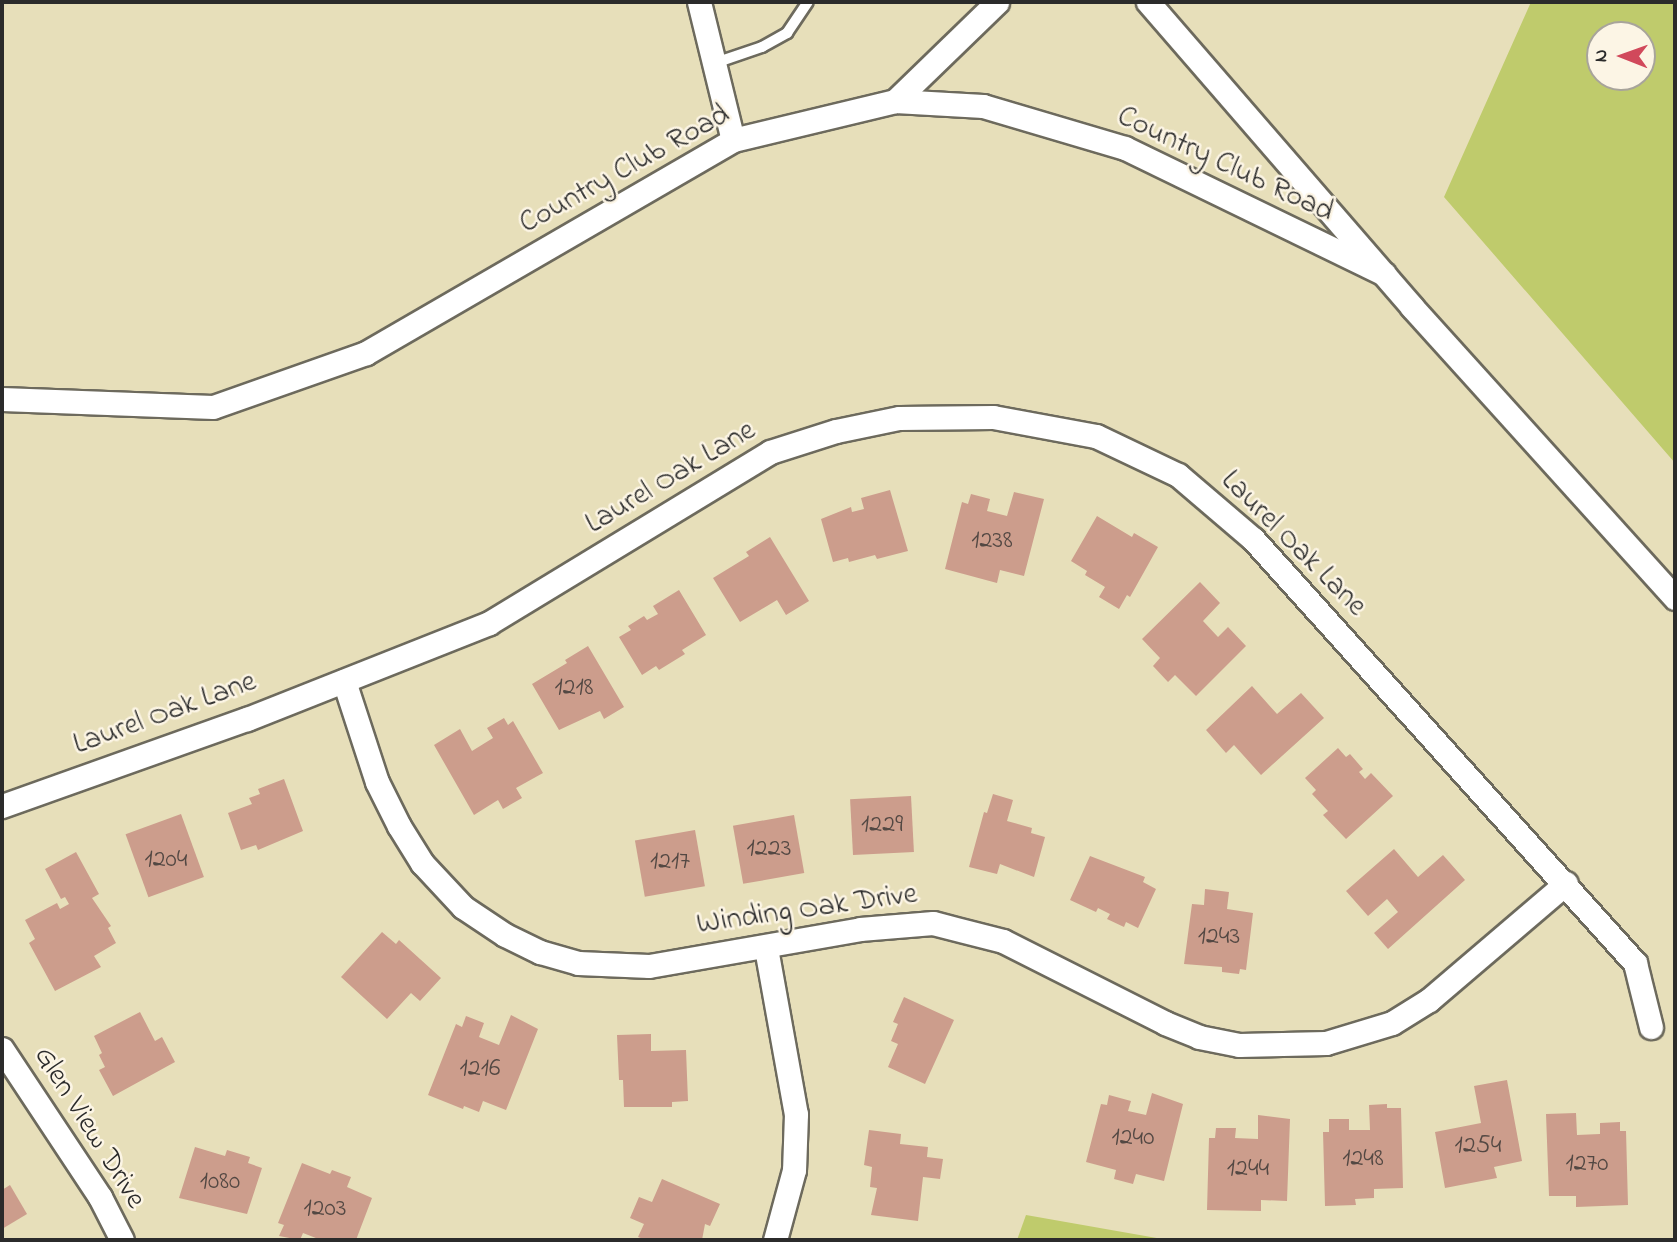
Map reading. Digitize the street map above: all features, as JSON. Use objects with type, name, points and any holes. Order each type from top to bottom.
[{"type":"street","points":[[699,2],[733,140]]},
{"type":"street","points":[[895,102],[997,2]]},
{"type":"street","points":[[1148,2],[1384,274]]},
{"type":"street","name":"Country Club Road","points":[[2,399],[213,407],[366,353],[733,140],[895,102],[983,106],[1125,148],[1384,274],[1675,598]]},
{"type":"street","name":"Laurel Oak Lane","points":[[2,806],[247,719],[489,623],[770,452],[836,431],[899,418],[993,417],[1096,436],[1178,475],[1253,539],[1566,883],[1635,963],[1651,1027]]},
{"type":"street","name":"Winding Oak Drive","points":[[344,681],[377,782],[399,826],[422,863],[463,907],[505,935],[540,952],[579,963],[649,966],[766,948],[860,929],[933,923],[1003,941],[1165,1023],[1199,1037],[1238,1045],[1326,1043],[1392,1023],[1429,1000],[1566,883]]},
{"type":"street","points":[[766,948],[796,1114],[794,1170],[775,1240]]},
{"type":"street","name":"Glen View Drive","points":[[2,1049],[100,1197],[121,1240]]},
{"type":"lane","points":[[715,63],[762,47],[787,33],[808,2]]},
{"type":"green space","points":[[1531,2],[1675,2],[1675,463],[1444,197]]},
{"type":"green space","points":[[1026,1215],[1168,1240],[1017,1240]]},
{"type":"building","points":[[890,490],[908,551],[877,559],[875,555],[849,562],[848,558],[833,562],[821,519],[851,507],[852,512],[864,509],[861,498]]},
{"type":"building","points":[[1014,492],[1044,499],[1024,576],[1000,570],[997,583],[945,569],[962,502],[968,504],[971,494],[990,499],[987,511],[1007,516]]},
{"type":"building","points":[[1097,516],[1132,537],[1134,533],[1158,547],[1130,597],[1127,595],[1119,609],[1099,597],[1105,587],[1085,575],[1087,571],[1071,561]]},
{"type":"building","points":[[770,537],[809,601],[786,615],[777,600],[740,622],[713,578],[749,556],[746,552]]},
{"type":"building","points":[[1200,582],[1220,603],[1203,621],[1218,637],[1228,627],[1246,646],[1196,696],[1175,675],[1168,682],[1153,666],[1160,658],[1142,639]]},
{"type":"building","points":[[679,590],[706,635],[682,650],[685,654],[659,670],[656,666],[642,675],[619,637],[631,630],[628,626],[644,616],[647,620],[658,614],[653,606]]},
{"type":"building","points":[[588,646],[624,707],[604,719],[600,711],[559,730],[532,684],[567,663],[565,660]]},
{"type":"building","points":[[1252,686],[1277,714],[1301,693],[1324,718],[1261,775],[1234,745],[1226,753],[1206,730]]},
{"type":"building","points":[[504,718],[508,725],[513,721],[543,773],[516,788],[522,798],[503,809],[498,800],[474,815],[434,745],[460,729],[472,751],[493,738],[487,728]]},
{"type":"building","points":[[1338,748],[1346,757],[1350,754],[1363,769],[1359,772],[1365,779],[1371,773],[1393,796],[1346,839],[1323,815],[1328,811],[1312,794],[1316,790],[1305,778]]},
{"type":"building","points":[[284,779],[303,831],[258,850],[256,845],[241,850],[228,813],[252,804],[249,798],[260,794],[258,789]]},
{"type":"building","points":[[993,794],[1013,800],[1007,821],[1032,828],[1031,833],[1045,837],[1034,877],[1000,864],[997,874],[969,867],[984,812],[987,813]]},
{"type":"building","points":[[911,796],[914,852],[853,855],[850,799]]},
{"type":"building","points":[[181,814],[204,877],[148,897],[126,834]]},
{"type":"building","points":[[794,815],[804,873],[743,884],[733,826]]},
{"type":"building","points":[[695,830],[705,886],[645,897],[635,841]]},
{"type":"building","points":[[1394,849],[1418,877],[1443,855],[1465,880],[1388,949],[1374,933],[1398,912],[1387,899],[1368,916],[1346,891]]},
{"type":"building","points":[[76,852],[99,894],[92,898],[111,926],[108,928],[116,943],[94,956],[101,967],[55,991],[29,943],[35,939],[25,920],[57,903],[60,909],[69,904],[65,897],[61,899],[45,869]]},
{"type":"building","points":[[1090,856],[1145,877],[1143,882],[1156,889],[1138,928],[1126,922],[1124,927],[1107,919],[1110,914],[1098,908],[1096,912],[1070,900]]},
{"type":"building","points":[[1205,889],[1229,892],[1227,909],[1253,913],[1246,970],[1240,969],[1239,974],[1222,972],[1222,967],[1184,964],[1192,904],[1204,905]]},
{"type":"building","points":[[382,932],[396,944],[399,940],[441,978],[420,1001],[411,993],[387,1019],[341,977]]},
{"type":"building","points":[[904,997],[954,1020],[925,1084],[888,1067],[898,1044],[891,1041],[898,1024],[893,1022]]},
{"type":"building","points":[[140,1012],[155,1041],[162,1037],[175,1062],[113,1096],[99,1070],[105,1067],[94,1036]]},
{"type":"building","points":[[511,1015],[538,1029],[506,1110],[483,1101],[479,1112],[464,1106],[463,1109],[428,1095],[456,1024],[462,1027],[466,1016],[484,1023],[479,1037],[499,1045]]},
{"type":"building","points":[[651,1034],[651,1051],[686,1050],[688,1101],[672,1102],[672,1107],[624,1107],[623,1080],[619,1080],[617,1035]]},
{"type":"building","points":[[1507,1080],[1522,1161],[1494,1167],[1497,1178],[1445,1188],[1435,1132],[1481,1123],[1474,1086]]},
{"type":"building","points":[[1152,1093],[1183,1104],[1164,1181],[1136,1174],[1133,1184],[1114,1179],[1116,1170],[1086,1162],[1101,1104],[1107,1105],[1109,1095],[1131,1101],[1128,1111],[1146,1115]]},
{"type":"building","points":[[1387,1104],[1387,1108],[1401,1108],[1403,1188],[1374,1189],[1374,1198],[1355,1199],[1356,1205],[1325,1206],[1323,1132],[1329,1132],[1329,1119],[1349,1119],[1349,1130],[1370,1130],[1369,1105]]},
{"type":"building","points":[[1576,1113],[1577,1135],[1600,1134],[1600,1123],[1620,1122],[1620,1131],[1626,1131],[1628,1205],[1576,1207],[1576,1196],[1549,1196],[1546,1114]]},
{"type":"building","points":[[1258,1115],[1290,1119],[1287,1201],[1261,1200],[1261,1211],[1207,1210],[1209,1138],[1215,1138],[1216,1128],[1236,1128],[1235,1138],[1258,1139]]},
{"type":"building","points":[[869,1130],[901,1134],[900,1144],[928,1147],[927,1157],[943,1159],[940,1179],[923,1177],[918,1221],[871,1215],[877,1188],[870,1187],[872,1167],[864,1165]]},
{"type":"building","points":[[195,1147],[225,1156],[227,1150],[250,1157],[248,1163],[262,1168],[247,1214],[179,1198]]},
{"type":"building","points":[[302,1163],[330,1174],[332,1170],[351,1177],[347,1187],[372,1198],[356,1240],[321,1240],[303,1233],[300,1240],[279,1236],[284,1225],[278,1223]]},
{"type":"building","points":[[662,1179],[720,1204],[710,1226],[705,1224],[702,1240],[646,1240],[638,1237],[644,1224],[630,1218],[639,1197],[652,1202]]},
{"type":"building","points":[[10,1185],[27,1214],[2,1229],[2,1190]]}]
